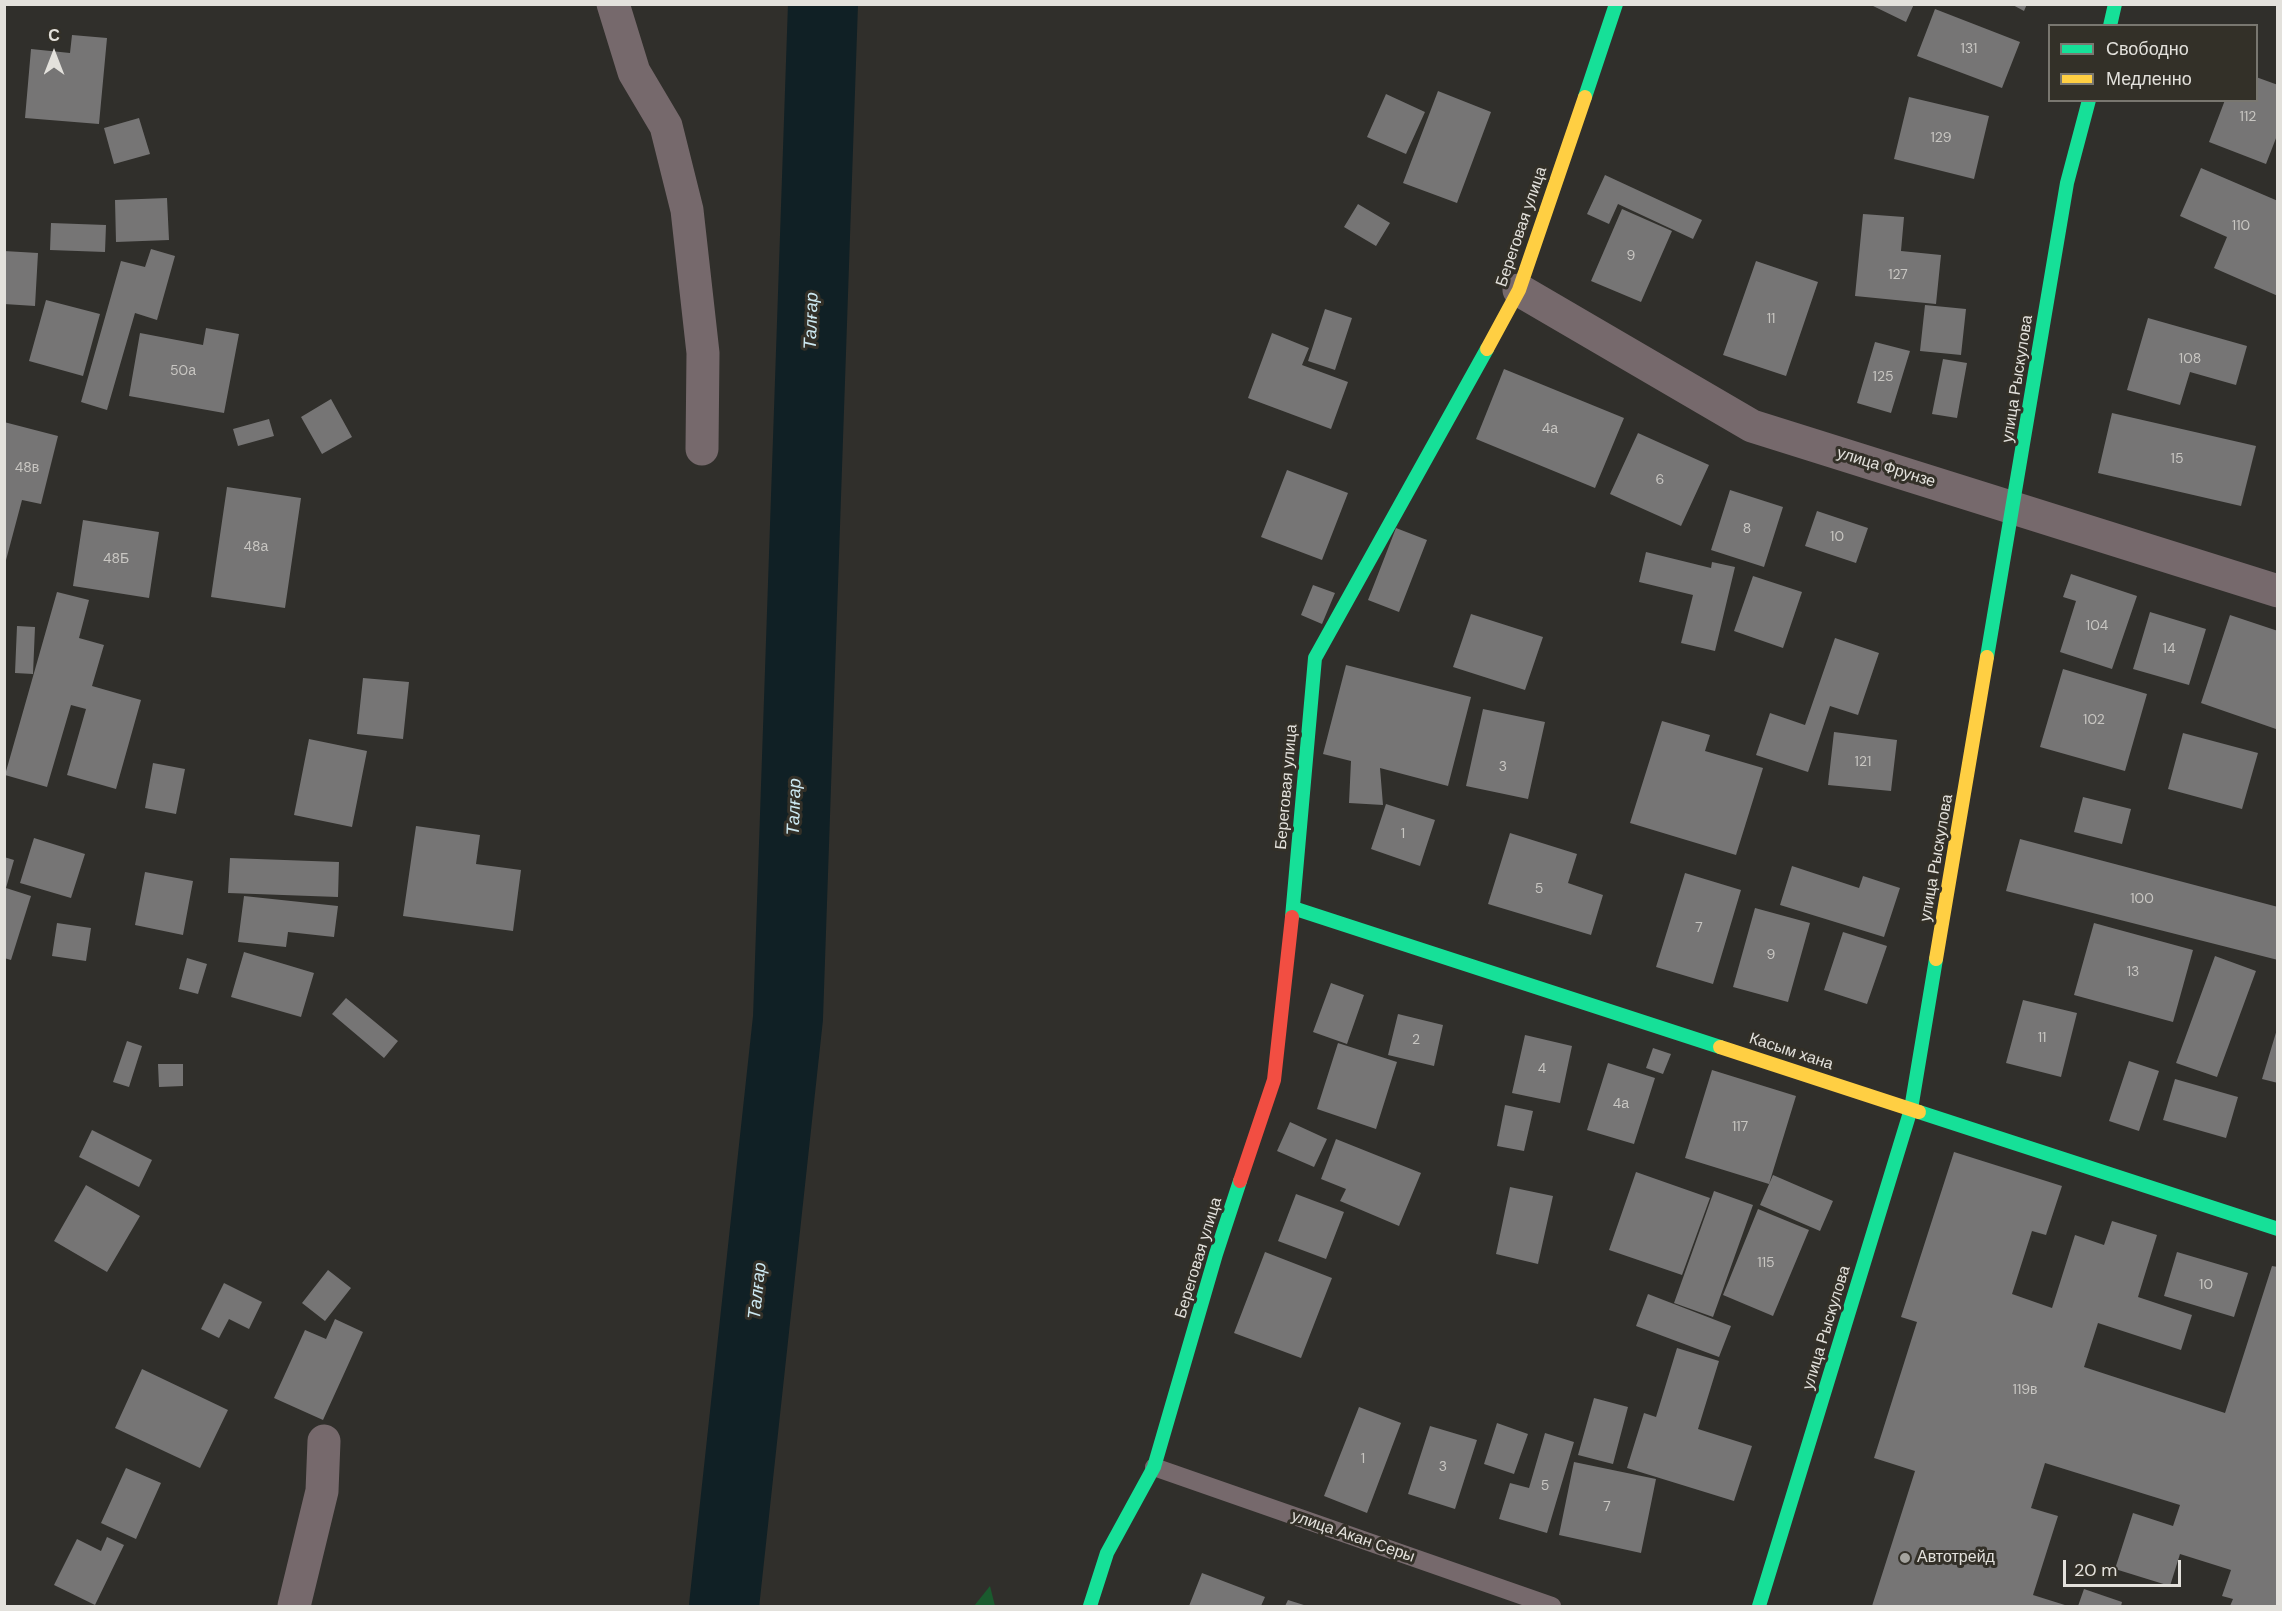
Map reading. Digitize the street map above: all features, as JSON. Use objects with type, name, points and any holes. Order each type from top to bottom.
[{"type":"street","points":[[613,4],[634,72],[666,126],[687,210],[704,353],[702,449]]},
{"type":"street","name":"Береговая улица","points":[[1090,1606],[1107,1553],[1154,1467],[1216,1254],[1274,1080],[1293,908],[1315,658],[1519,290],[1616,4]]},
{"type":"street","points":[[2110,24],[2115,4]]},
{"type":"street","name":"улица Рыскулова","points":[[1759,1606],[1911,1109],[2067,183],[2088,102]]},
{"type":"street","name":"улица Фрунзе","points":[[1519,290],[1752,426],[2277,591]]},
{"type":"street","name":"Касым хана","points":[[1293,908],[2277,1229]]},
{"type":"street","points":[[294,1606],[322,1491],[324,1441]]},
{"type":"lane","name":"улица Акан Серы","points":[[1154,1467],[1552,1606]]},
{"type":"green space","points":[[990,1586],[995,1606],[974,1606]]},
{"type":"building","points":[[1869,4],[1914,4],[1906,22]]},
{"type":"building","points":[[2011,4],[2027,4],[2024,11]]},
{"type":"building","points":[[1935,9],[2020,42],[2002,88],[1917,56]]},
{"type":"building","points":[[72,35],[107,38],[99,124],[25,118],[31,49],[70,53]]},
{"type":"building","points":[[2258,78],[2278,85],[2278,133],[2266,164],[2209,142],[2224,102],[2258,102]]},
{"type":"building","points":[[1438,91],[1491,112],[1457,203],[1403,183]]},
{"type":"building","points":[[1386,94],[1425,112],[1406,154],[1367,137]]},
{"type":"building","points":[[1909,97],[1989,116],[1974,179],[1894,159]]},
{"type":"building","points":[[139,118],[150,154],[114,164],[104,128]]},
{"type":"building","points":[[2201,168],[2278,201],[2278,296],[2214,268],[2227,237],[2180,216]]},
{"type":"building","points":[[1605,175],[1702,220],[1693,239],[1618,204],[1609,224],[1587,214]]},
{"type":"building","points":[[167,198],[169,240],[116,242],[115,200]]},
{"type":"building","points":[[1358,204],[1390,223],[1376,246],[1344,227]]},
{"type":"building","points":[[1622,209],[1672,231],[1641,302],[1591,281]]},
{"type":"building","points":[[1863,214],[1904,217],[1901,251],[1941,255],[1936,304],[1855,296]]},
{"type":"building","points":[[51,223],[106,225],[105,252],[50,250]]},
{"type":"building","points":[[151,249],[175,256],[157,320],[135,313],[107,410],[81,402],[121,261],[145,267]]},
{"type":"building","points":[[4,251],[38,253],[35,306],[4,304]]},
{"type":"building","points":[[1756,261],[1818,282],[1786,376],[1723,355]]},
{"type":"building","points":[[46,300],[100,314],[83,376],[29,361]]},
{"type":"building","points":[[1925,305],[1966,309],[1961,355],[1920,351]]},
{"type":"building","points":[[1325,309],[1352,318],[1335,370],[1308,361]]},
{"type":"building","points":[[2148,318],[2247,346],[2236,385],[2190,372],[2180,405],[2127,390]]},
{"type":"building","points":[[206,328],[239,334],[224,413],[129,396],[140,333],[203,345]]},
{"type":"building","points":[[1272,333],[1309,348],[1302,365],[1348,382],[1331,429],[1248,398]]},
{"type":"building","points":[[1875,342],[1910,351],[1891,413],[1857,403]]},
{"type":"building","points":[[1943,359],[1967,363],[1957,418],[1932,414]]},
{"type":"building","points":[[1504,369],[1624,418],[1595,488],[1476,439]]},
{"type":"building","points":[[331,399],[352,437],[322,454],[301,417]]},
{"type":"building","points":[[2112,413],[2256,446],[2241,506],[2098,473]]},
{"type":"building","points":[[269,419],[274,436],[238,446],[233,429]]},
{"type":"building","points":[[4,422],[58,436],[41,504],[22,500],[5,564]]},
{"type":"building","points":[[1638,433],[1709,465],[1681,526],[1610,494]]},
{"type":"building","points":[[1287,470],[1348,493],[1322,560],[1261,537]]},
{"type":"building","points":[[227,487],[301,498],[285,608],[211,597]]},
{"type":"building","points":[[1730,490],[1783,507],[1764,567],[1711,550]]},
{"type":"building","points":[[1817,511],[1868,528],[1856,563],[1805,546]]},
{"type":"building","points":[[83,520],[159,532],[149,598],[73,586]]},
{"type":"building","points":[[1396,528],[1427,540],[1399,612],[1368,600]]},
{"type":"building","points":[[1646,552],[1711,568],[1712,562],[1735,567],[1715,651],[1681,643],[1693,595],[1639,582]]},
{"type":"building","points":[[2071,574],[2137,596],[2112,669],[2060,652],[2076,601],[2063,597]]},
{"type":"building","points":[[1753,576],[1802,592],[1783,648],[1734,631]]},
{"type":"building","points":[[1313,585],[1335,593],[1322,624],[1301,615]]},
{"type":"building","points":[[57,592],[89,600],[79,638],[104,645],[92,686],[141,700],[116,789],[67,775],[86,709],[71,705],[47,787],[5,775]]},
{"type":"building","points":[[2150,612],[2206,629],[2189,685],[2133,669]]},
{"type":"building","points":[[1471,614],[1543,637],[1525,690],[1453,667]]},
{"type":"building","points":[[2230,615],[2278,631],[2276,729],[2201,703]]},
{"type":"building","points":[[17,626],[35,627],[33,674],[15,673]]},
{"type":"building","points":[[1835,638],[1879,653],[1858,715],[1830,706],[1808,772],[1756,755],[1770,713],[1805,725]]},
{"type":"building","points":[[1346,665],[1471,697],[1448,786],[1380,768],[1383,805],[1349,803],[1351,761],[1323,754]]},
{"type":"building","points":[[2063,669],[2147,694],[2125,771],[2040,747]]},
{"type":"building","points":[[363,678],[409,682],[403,739],[357,734]]},
{"type":"building","points":[[1483,709],[1545,722],[1528,799],[1466,786]]},
{"type":"building","points":[[1662,721],[1710,735],[1705,751],[1763,768],[1736,855],[1630,823]]},
{"type":"building","points":[[1834,732],[1897,740],[1891,791],[1828,785]]},
{"type":"building","points":[[2183,733],[2258,753],[2242,809],[2168,789]]},
{"type":"building","points":[[309,739],[367,751],[352,827],[294,815]]},
{"type":"building","points":[[153,763],[185,769],[176,814],[145,808]]},
{"type":"building","points":[[2083,797],[2131,809],[2122,844],[2074,832]]},
{"type":"building","points":[[1386,804],[1435,820],[1420,866],[1371,849]]},
{"type":"building","points":[[416,826],[480,835],[476,864],[521,870],[513,931],[403,916]]},
{"type":"building","points":[[1510,833],[1577,854],[1568,883],[1603,895],[1591,935],[1488,904]]},
{"type":"building","points":[[34,838],[85,854],[71,898],[20,883]]},
{"type":"building","points":[[2020,839],[2278,907],[2278,960],[2006,891]]},
{"type":"building","points":[[4,857],[14,860],[6,888],[31,896],[11,960],[4,958]]},
{"type":"building","points":[[230,858],[339,862],[338,897],[228,893]]},
{"type":"building","points":[[1792,866],[1859,888],[1863,876],[1900,888],[1884,937],[1780,905]]},
{"type":"building","points":[[145,872],[193,881],[183,935],[135,925]]},
{"type":"building","points":[[1685,873],[1741,890],[1713,984],[1656,967]]},
{"type":"building","points":[[244,896],[338,906],[334,937],[288,932],[286,947],[238,942]]},
{"type":"building","points":[[1755,908],[1810,923],[1788,1002],[1733,987]]},
{"type":"building","points":[[57,923],[91,928],[86,961],[52,956]]},
{"type":"building","points":[[2094,923],[2193,950],[2173,1022],[2074,995]]},
{"type":"building","points":[[1843,932],[1887,946],[1867,1004],[1824,990]]},
{"type":"building","points":[[244,952],[314,973],[301,1017],[231,997]]},
{"type":"building","points":[[2215,956],[2256,971],[2217,1077],[2176,1063]]},
{"type":"building","points":[[187,958],[207,964],[198,994],[179,989]]},
{"type":"building","points":[[1331,983],[1364,995],[1347,1044],[1313,1032]]},
{"type":"building","points":[[346,998],[398,1041],[384,1058],[332,1014]]},
{"type":"building","points":[[2023,1000],[2077,1013],[2061,1077],[2006,1063]]},
{"type":"building","points":[[1398,1014],[1443,1025],[1434,1066],[1388,1055]]},
{"type":"building","points":[[2278,1026],[2278,1083],[2262,1079]]},
{"type":"building","points":[[1525,1035],[1572,1046],[1560,1103],[1512,1093]]},
{"type":"building","points":[[127,1041],[142,1046],[129,1087],[113,1082]]},
{"type":"building","points":[[1338,1043],[1397,1062],[1376,1129],[1317,1109]]},
{"type":"building","points":[[1653,1048],[1671,1054],[1663,1074],[1646,1068]]},
{"type":"building","points":[[2129,1061],[2159,1071],[2139,1131],[2109,1121]]},
{"type":"building","points":[[1608,1063],[1655,1078],[1634,1144],[1587,1130]]},
{"type":"building","points":[[158,1064],[183,1064],[183,1086],[159,1087]]},
{"type":"building","points":[[1712,1070],[1796,1096],[1769,1184],[1685,1158]]},
{"type":"building","points":[[2175,1079],[2238,1097],[2226,1138],[2163,1120]]},
{"type":"building","points":[[1505,1105],[1533,1111],[1524,1151],[1497,1146]]},
{"type":"building","points":[[1290,1122],[1327,1139],[1314,1167],[1277,1151]]},
{"type":"building","points":[[92,1130],[152,1160],[139,1187],[79,1157]]},
{"type":"building","points":[[1336,1139],[1421,1173],[1399,1226],[1340,1201],[1346,1189],[1321,1179]]},
{"type":"building","points":[[1954,1152],[2062,1186],[2046,1235],[2032,1231],[2012,1294],[2052,1308],[2075,1235],[2104,1245],[2112,1221],[2157,1235],[2138,1297],[2192,1315],[2181,1350],[2098,1323],[2084,1367],[2225,1413],[2272,1266],[2278,1267],[2278,1606],[2230,1606],[2233,1599],[2222,1596],[2231,1570],[2180,1554],[2170,1586],[2115,1569],[2133,1513],[2173,1526],[2180,1505],[2045,1463],[2031,1508],[2058,1516],[2033,1595],[2068,1606],[1872,1606],[1915,1471],[1874,1458],[1917,1322],[1901,1317]]},
{"type":"building","points":[[1636,1172],[1710,1198],[1682,1275],[1609,1250]]},
{"type":"building","points":[[1773,1175],[1833,1201],[1820,1231],[1760,1205]]},
{"type":"building","points":[[86,1185],[140,1216],[107,1272],[54,1241]]},
{"type":"building","points":[[1510,1187],[1553,1196],[1538,1264],[1496,1254]]},
{"type":"building","points":[[1714,1191],[1753,1205],[1713,1317],[1674,1303]]},
{"type":"building","points":[[1296,1194],[1344,1212],[1326,1259],[1278,1241]]},
{"type":"building","points":[[1758,1209],[1809,1230],[1773,1316],[1723,1295]]},
{"type":"building","points":[[1265,1252],[1332,1278],[1301,1358],[1234,1333]]},
{"type":"building","points":[[2177,1252],[2248,1273],[2234,1317],[2164,1296]]},
{"type":"building","points":[[328,1270],[351,1288],[325,1321],[302,1303]]},
{"type":"building","points":[[224,1283],[262,1302],[249,1329],[229,1319],[219,1338],[201,1329]]},
{"type":"building","points":[[1648,1294],[1731,1326],[1719,1357],[1636,1326]]},
{"type":"building","points":[[335,1319],[363,1332],[323,1420],[274,1398],[305,1330],[326,1339]]},
{"type":"building","points":[[1677,1348],[1719,1361],[1698,1429],[1752,1446],[1734,1501],[1627,1468],[1644,1413],[1656,1417]]},
{"type":"building","points":[[142,1369],[228,1410],[200,1468],[115,1428]]},
{"type":"building","points":[[1594,1398],[1628,1407],[1613,1464],[1578,1455]]},
{"type":"building","points":[[1359,1407],[1401,1423],[1367,1513],[1324,1496]]},
{"type":"building","points":[[1497,1423],[1528,1434],[1514,1474],[1484,1464]]},
{"type":"building","points":[[1430,1426],[1477,1440],[1455,1509],[1408,1494]]},
{"type":"building","points":[[1545,1433],[1574,1442],[1547,1533],[1499,1519],[1510,1483],[1529,1488]]},
{"type":"building","points":[[1574,1462],[1656,1479],[1641,1553],[1559,1535]]},
{"type":"building","points":[[126,1468],[161,1483],[136,1539],[101,1523]]},
{"type":"building","points":[[107,1537],[124,1545],[95,1605],[54,1585],[77,1539],[101,1551]]},
{"type":"building","points":[[1202,1573],[1265,1597],[1261,1606],[1189,1606]]},
{"type":"building","points":[[2084,1589],[2122,1602],[2121,1606],[2078,1606]]},
{"type":"building","points":[[1288,1600],[1307,1606],[1285,1606]]},
{"type":"waterway","name":"Талғар","points":[[724,1606],[788,1018],[823,4]]},
{"type":"traffic: fast","points":[[1585,97],[1616,4]]},
{"type":"traffic: fast","points":[[2110,24],[2115,4]]},
{"type":"traffic: fast","points":[[1987,657],[2067,183],[2088,102]]},
{"type":"traffic: fast","points":[[1292,917],[1315,658],[1487,349]]},
{"type":"traffic: fast","points":[[1293,908],[1720,1047]]},
{"type":"traffic: fast","points":[[1759,1606],[1911,1109],[1936,959]]},
{"type":"traffic: fast","points":[[1919,1112],[2278,1229]]},
{"type":"traffic: fast","points":[[1090,1606],[1107,1553],[1154,1467],[1216,1254],[1240,1181]]},
{"type":"traffic: slow","points":[[1487,349],[1519,290],[1585,97]]},
{"type":"traffic: slow","points":[[1936,959],[1987,657]]},
{"type":"traffic: slow","points":[[1720,1047],[1919,1112]]},
{"type":"traffic: jam","points":[[1240,1181],[1274,1080],[1292,917]]},
{"type":"place","name":"Автотрейд","points":[[1905,1558]]}]
